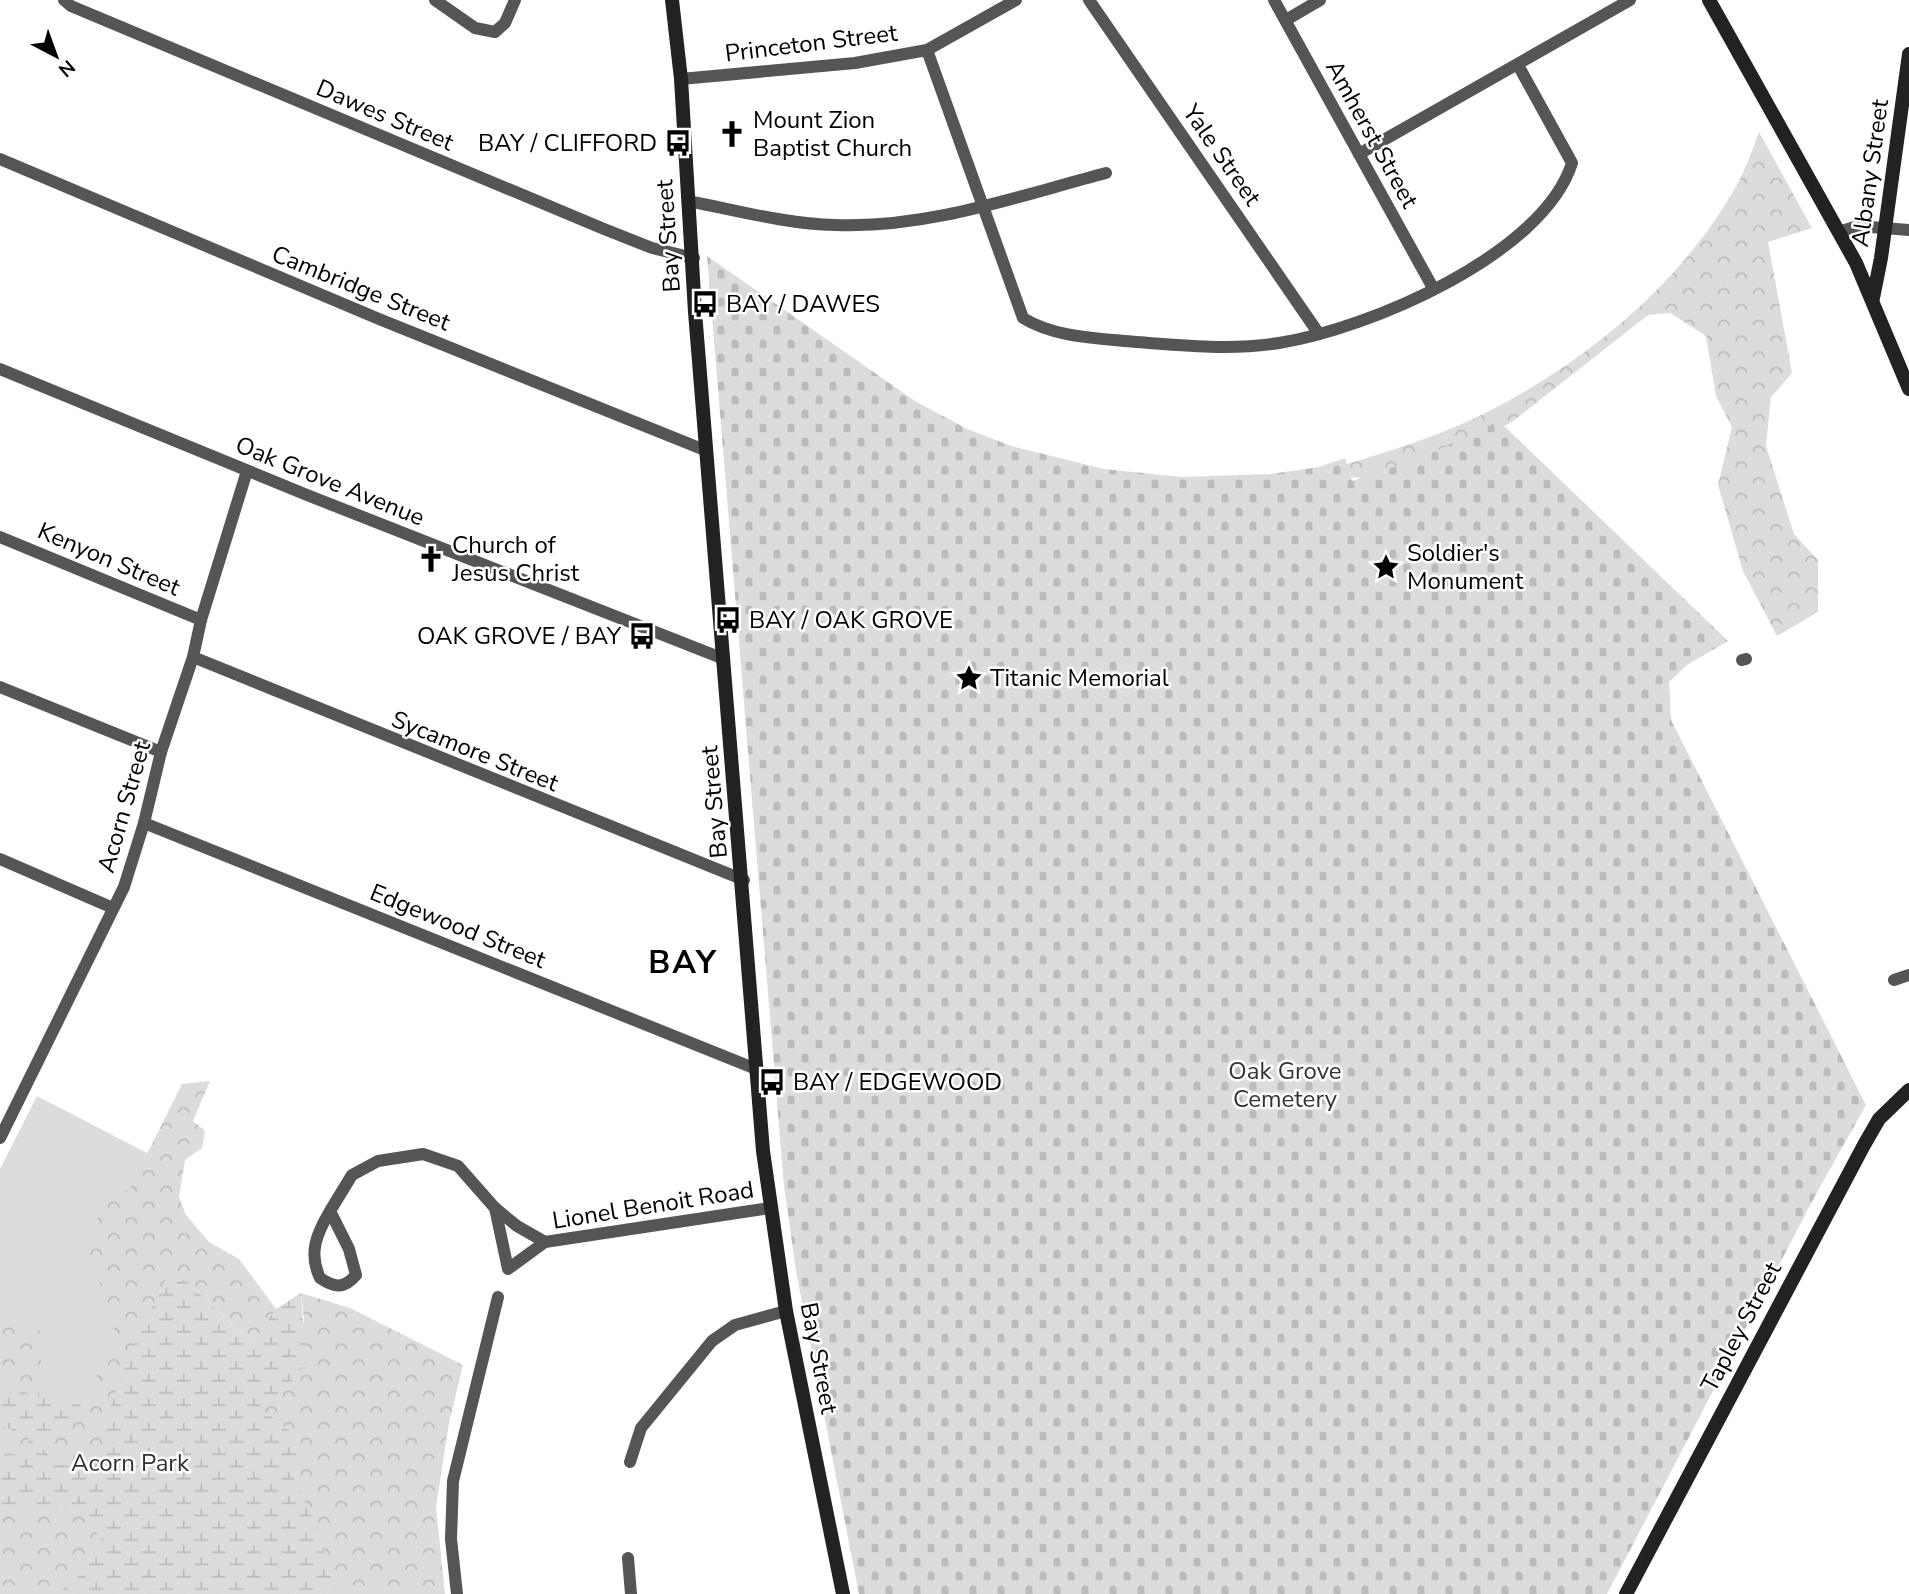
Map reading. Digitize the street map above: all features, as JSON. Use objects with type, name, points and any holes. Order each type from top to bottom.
[{"type":"main road","name":"Bay Street","points":[[672,0],[681,79],[694,258],[695,312],[744,880],[756,1069],[770,1208],[786,1311],[843,1594]]},
{"type":"main road","points":[[1709,0],[1873,298],[1909,389]]},
{"type":"main road","name":"Albany Street","points":[[1873,298],[1909,54]]},
{"type":"main road","name":"Tapley Street","points":[[1626,1594],[1864,1145],[1879,1119],[1909,1090]]},
{"type":"street","name":"Dawes Street","points":[[64,0],[71,6],[604,229],[652,248],[694,258]]},
{"type":"street","points":[[435,0],[475,28],[495,32],[505,23],[515,0]]},
{"type":"street","name":"Princeton Street","points":[[681,79],[855,63],[927,50],[1016,0]]},
{"type":"street","name":"Yale Street","points":[[1089,0],[1319,334]]},
{"type":"street","name":"Amherst Street","points":[[1274,0],[1433,288]]},
{"type":"street","points":[[1286,20],[1320,0]]},
{"type":"street","points":[[1359,154],[1630,0]]},
{"type":"street","points":[[927,50],[1023,318],[1038,328],[1091,338],[1216,346],[1278,343],[1381,315],[1488,259],[1535,220],[1565,185],[1572,163],[1518,65]]},
{"type":"street","name":"Cambridge Street","points":[[0,159],[379,319],[707,451]]},
{"type":"street","points":[[688,201],[791,221],[834,226],[880,225],[931,218],[1106,173]]},
{"type":"street","points":[[1838,232],[1858,226],[1909,230]]},
{"type":"street","name":"Oak Grove Avenue","points":[[0,369],[247,471],[724,659]]},
{"type":"street","name":"Acorn Street","points":[[0,1138],[124,887],[144,823],[161,752],[193,657],[201,620],[247,471]]},
{"type":"street","name":"Kenyon Street","points":[[0,537],[201,620]]},
{"type":"street","name":"Sycamore Street","points":[[193,657],[744,880]]},
{"type":"street","points":[[0,687],[161,752]]},
{"type":"street","name":"Edgewood Street","points":[[144,823],[756,1069]]},
{"type":"street","points":[[0,859],[113,908]]},
{"type":"street","points":[[1894,980],[1909,975]]},
{"type":"street","points":[[330,1211],[349,1249],[356,1275],[347,1284],[338,1286],[320,1278],[314,1265],[315,1243],[330,1211],[352,1175],[377,1161],[412,1154],[440,1157],[458,1166],[495,1208],[517,1226],[545,1242]]},
{"type":"street","name":"Lionel Benoit Road","points":[[495,1208],[508,1269],[545,1242],[770,1208]]},
{"type":"street","points":[[457,1594],[451,1539],[453,1481],[498,1297]]},
{"type":"street","points":[[631,1462],[641,1428],[712,1341],[744,1322],[786,1311]]},
{"type":"street","points":[[628,1558],[631,1594]]},
{"type":"green space","points":[[1759,132],[1812,228],[1768,242],[1792,373],[1771,397],[1766,446],[1794,534],[1818,560],[1818,612],[1777,636],[1743,571],[1718,485],[1732,427],[1716,396],[1706,336],[1670,313],[1648,315],[1512,422],[1462,446],[1475,484],[1311,475],[1454,428],[1512,399],[1589,349],[1658,289],[1689,255],[1716,219],[1739,181]]},
{"type":"green space","name":"Oak Grove Cemetery","points":[[707,256],[915,401],[965,428],[1011,446],[1104,469],[1182,477],[1271,474],[1319,467],[1345,458],[1352,481],[1423,457],[1499,421],[1728,641],[1687,665],[1669,682],[1671,720],[1866,1105],[1816,1194],[1607,1594],[859,1594],[796,1271],[784,1186]]},
{"type":"green space","points":[[210,1081],[193,1121],[205,1131],[202,1148],[185,1160],[179,1197],[186,1215],[209,1242],[239,1259],[276,1309],[253,1341],[234,1327],[187,1281],[109,1410],[103,1445],[88,1469],[57,1464],[42,1448],[82,1405],[93,1385],[116,1323],[85,1246],[111,1189],[123,1194],[131,1186],[182,1084]]},
{"type":"green space","name":"Acorn Park","points":[[37,1096],[182,1171],[152,1281],[398,1594],[0,1594],[0,1169]]},
{"type":"green space","points":[[167,1277],[187,1281],[234,1327],[253,1341],[276,1309],[301,1293],[306,1363],[288,1386],[260,1408],[298,1437],[294,1479],[318,1529],[336,1594],[58,1594],[80,1575],[102,1543],[85,1506],[0,1507],[0,1457],[26,1452],[29,1437],[0,1425],[0,1384],[39,1397],[82,1405],[42,1448],[57,1464],[88,1469],[103,1445],[109,1410],[131,1350]]},
{"type":"green space","points":[[301,1293],[350,1308],[463,1365],[449,1423],[436,1507],[445,1594],[336,1594],[318,1529],[293,1479],[298,1437],[259,1408],[288,1386],[304,1320]]},
{"type":"green space","points":[[7,1314],[43,1333],[39,1397],[0,1384],[0,1317]]},
{"type":"green space","points":[[0,1425],[29,1437],[26,1452],[0,1457]]},
{"type":"green space","points":[[85,1505],[102,1543],[80,1575],[58,1594],[0,1594],[0,1507]]},
{"type":"place","name":"Mount Zion Baptist Church","points":[[732,134]]},
{"type":"place","name":"BAY / CLIFFORD","points":[[678,143]]},
{"type":"place","name":"BAY / DAWES","points":[[705,304]]},
{"type":"place","name":"Church of Jesus Christ","points":[[431,559]]},
{"type":"place","name":"Soldier's Monument","points":[[1386,567]]},
{"type":"place","name":"BAY / OAK GROVE","points":[[728,620]]},
{"type":"place","name":"OAK GROVE / BAY","points":[[642,636]]},
{"type":"place","name":"Titanic Memorial","points":[[969,678]]},
{"type":"place","name":"BAY / EDGEWOOD","points":[[772,1082]]},
{"type":"district","name":"BAY","points":[[683,962]]}]
